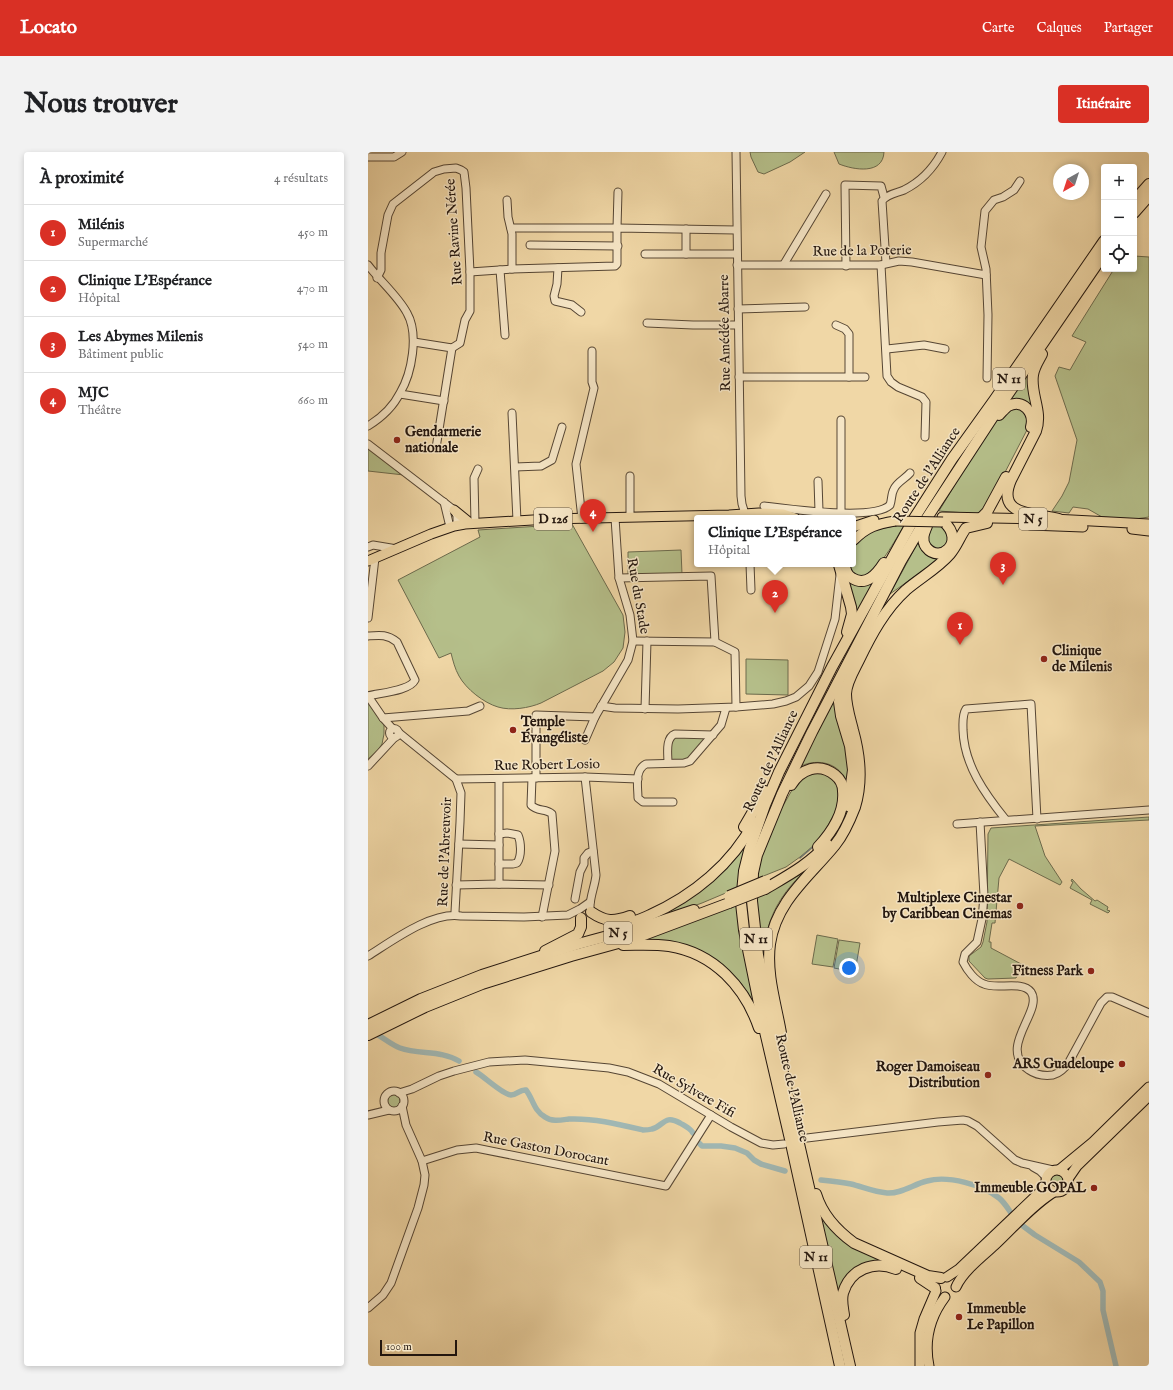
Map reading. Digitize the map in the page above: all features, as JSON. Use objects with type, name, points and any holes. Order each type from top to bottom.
[{"type":"highway","points":[[1135,200],[1149,184]]},
{"type":"highway","points":[[1137,210],[1149,196]]},
{"type":"highway","name":"Route de l'Alliance","points":[[846,1365],[802,1154],[782,1087],[744,930],[741,903],[744,871],[749,851],[765,805],[779,772],[832,667],[915,517],[940,477],[1101,245]]},
{"type":"highway","name":"Route de l'Alliance","points":[[846,1365],[790,1139],[758,955],[752,901],[753,873],[757,855],[782,794],[854,650],[901,561],[939,500],[1101,258]]},
{"type":"highway","points":[[1059,519],[1019,511],[1010,505],[1007,492],[1011,480],[1036,431],[1038,423],[1038,413],[1033,385],[1034,373],[1039,359],[1084,284]]},
{"type":"highway","points":[[782,1087],[785,1063],[777,1009],[769,976],[770,940],[776,921],[792,893],[836,843],[844,831],[853,812],[858,793],[860,769],[859,754],[847,707],[846,693],[848,684],[869,641],[893,603],[905,591],[947,557],[956,547],[966,528],[984,520],[1030,431],[1032,420],[1030,412],[1026,407],[1020,404],[1008,406],[995,419],[980,438]]},
{"type":"highway","points":[[842,567],[850,577],[859,581],[868,580],[878,572],[941,469],[963,440],[969,435]]},
{"type":"highway","points":[[939,500],[923,538],[925,545],[933,553],[944,552],[952,542],[953,535],[951,529],[943,520]]},
{"type":"highway","points":[[832,667],[849,627],[852,614],[841,567]]},
{"type":"highway","points":[[765,885],[804,866],[822,851],[837,832],[847,812],[853,770],[850,746],[841,716],[839,702],[842,685],[854,650]]},
{"type":"highway","points":[[765,885],[804,860],[826,838],[839,815],[844,790],[840,781],[831,772],[820,768],[813,768],[800,774],[782,794]]},
{"type":"highway","points":[[506,968],[578,934],[581,927],[583,911],[605,920],[616,920],[649,910],[672,898],[694,883],[717,864],[740,833],[779,772]]},
{"type":"highway","points":[[534,956],[601,934],[650,915],[688,895],[712,875],[734,852],[765,805]]},
{"type":"highway","points":[[765,885],[795,876],[825,856]]},
{"type":"highway","name":"N 5","points":[[368,1035],[425,1007],[482,984],[571,956],[611,946],[674,925],[765,885]]},
{"type":"highway","name":"N 5","points":[[368,1024],[421,999],[506,968],[578,944],[652,924],[729,900]]},
{"type":"highway","points":[[611,946],[657,945],[670,947],[695,954],[721,970],[738,987],[756,1018],[769,1071],[782,1087]]},
{"type":"highway","points":[[802,1154],[818,1201],[831,1222],[843,1234],[860,1246],[901,1265],[928,1276],[944,1278]]},
{"type":"highway","points":[[846,1365],[843,1299],[847,1286],[857,1273],[874,1265],[885,1265],[920,1278],[936,1290]]},
{"type":"main road","points":[[454,510],[473,523]]},
{"type":"main road","name":"D 126","points":[[749,515],[759,512],[786,515]]},
{"type":"main road","name":"D 126","points":[[372,560],[454,526],[473,523],[694,516]]},
{"type":"main road","name":"N 5","points":[[856,526],[884,518],[943,520],[1059,519],[1149,526]]},
{"type":"main road","name":"N 5","points":[[856,536],[869,528],[895,519]]},
{"type":"main road","name":"N 5","points":[[984,520],[1139,530],[1149,532]]},
{"type":"main road","points":[[920,1366],[920,1333],[936,1290],[937,1281],[959,1269],[1042,1190],[1047,1174],[1056,1170],[1087,1147],[1149,1087]]},
{"type":"main road","points":[[936,1290],[941,1296],[945,1297],[954,1294],[962,1276],[1039,1203],[1054,1192],[1064,1189],[1068,1179],[1077,1166],[1149,1096]]},
{"type":"main road","points":[[1056,1170],[1065,1173],[1068,1179]]},
{"type":"main road","points":[[1046,1181],[1049,1189],[1054,1192]]},
{"type":"main road","points":[[944,1278],[953,1280],[956,1287]]},
{"type":"main road","points":[[929,1366],[927,1347],[930,1324],[945,1297]]},
{"type":"street","points":[[368,157],[394,157],[402,152]]},
{"type":"street","name":"Rue Amédée Abarre","points":[[736,152],[741,496],[746,515]]},
{"type":"street","points":[[884,197],[903,190],[923,179],[934,167],[942,152]]},
{"type":"street","name":"Rue Ravine Nérée","points":[[378,278],[381,270],[380,253],[388,215],[393,204],[434,172],[456,168],[464,172],[470,272],[470,311],[465,320],[460,343],[452,348]]},
{"type":"street","points":[[987,378],[988,315],[986,269],[981,247],[985,211],[994,200],[1003,197],[1014,190],[1020,181]]},
{"type":"street","points":[[846,266],[845,185],[881,186],[884,197],[882,200],[882,208],[887,376],[891,382],[898,387],[922,397],[926,402],[925,437]]},
{"type":"street","points":[[470,272],[512,269],[615,266],[618,264],[618,192]]},
{"type":"street","points":[[784,264],[826,194]]},
{"type":"street","points":[[507,200],[508,217],[512,234],[512,269]]},
{"type":"street","points":[[511,228],[736,230]]},
{"type":"street","points":[[686,229],[686,254]]},
{"type":"street","points":[[530,246],[618,246]]},
{"type":"street","points":[[644,254],[737,254]]},
{"type":"street","name":"Rue de la Poterie","points":[[737,265],[764,266],[784,264],[846,266],[884,264],[899,261],[986,275]]},
{"type":"street","points":[[368,265],[370,273],[378,278],[408,313],[414,342],[410,365],[400,394],[382,416],[368,426]]},
{"type":"street","points":[[558,268],[557,284],[554,296],[555,300],[572,305],[581,312]]},
{"type":"street","points":[[500,270],[505,335]]},
{"type":"street","points":[[738,309],[805,307]]},
{"type":"street","points":[[647,323],[738,325]]},
{"type":"street","points":[[836,325],[845,329],[849,334],[849,377]]},
{"type":"street","points":[[414,342],[452,348],[436,448]]},
{"type":"street","points":[[886,349],[924,345],[945,349]]},
{"type":"street","points":[[582,519],[576,464],[594,388],[592,382],[592,351]]},
{"type":"street","points":[[739,377],[865,377]]},
{"type":"street","points":[[400,394],[444,401]]},
{"type":"street","points":[[512,413],[517,521]]},
{"type":"street","points":[[841,420],[841,515]]},
{"type":"street","points":[[515,467],[541,466],[552,460],[562,427]]},
{"type":"street","points":[[368,444],[454,510],[457,516],[454,526]]},
{"type":"street","points":[[473,523],[474,478],[478,469]]},
{"type":"street","points":[[850,515],[876,512],[886,508],[891,503],[892,492],[896,485],[905,479],[910,473]]},
{"type":"street","points":[[630,476],[630,517]]},
{"type":"street","points":[[818,481],[819,511]]},
{"type":"street","points":[[444,502],[454,526]]},
{"type":"street","points":[[764,506],[790,510],[819,511],[837,515]]},
{"type":"street","name":"Rue du Stade","points":[[585,740],[601,706],[628,660],[633,641],[630,615],[619,578],[615,518]]},
{"type":"street","points":[[368,547],[374,545],[397,549]]},
{"type":"street","points":[[368,618],[372,560]]},
{"type":"street","points":[[750,567],[751,590]]},
{"type":"street","points":[[601,706],[645,709],[726,708],[773,704],[796,697],[809,686],[818,672],[832,633],[841,567]]},
{"type":"street","points":[[619,578],[711,576],[715,642]]},
{"type":"street","points":[[368,636],[388,636],[397,642],[415,680],[410,686],[368,696],[393,733],[385,747],[368,766]]},
{"type":"street","points":[[633,641],[715,642],[735,652],[736,707]]},
{"type":"street","points":[[645,709],[647,641]]},
{"type":"street","points":[[1006,820],[981,786],[970,764],[964,743],[963,716],[966,709],[1031,704],[1037,819]]},
{"type":"street","points":[[385,721],[468,711],[480,706]]},
{"type":"street","points":[[673,802],[640,801],[638,798],[639,770],[644,765],[684,763],[690,761],[721,725],[726,708]]},
{"type":"street","points":[[542,917],[555,851],[552,814],[548,811],[535,809],[532,805],[536,715],[595,718]]},
{"type":"street","name":"Rue de l'Abreuvoir","points":[[393,733],[409,742],[456,780],[459,786],[461,793],[454,912],[456,915]]},
{"type":"street","points":[[668,763],[669,739],[672,735],[713,735]]},
{"type":"street","points":[[368,956],[429,922],[456,915],[542,917],[583,911],[596,881],[585,776]]},
{"type":"street","name":"Rue Robert Losio","points":[[456,780],[585,776],[638,779]]},
{"type":"street","points":[[499,779],[499,884]]},
{"type":"street","points":[[957,824],[1149,810]]},
{"type":"street","points":[[980,822],[983,889],[982,919],[977,942],[965,954],[963,962],[974,976],[984,985],[994,987],[1024,987],[1031,992],[1033,1000],[1017,1044],[1017,1054],[1025,1067],[1030,1071],[1042,1075],[1056,1074],[1067,1066],[1101,1003],[1106,998],[1112,997],[1149,1013]]},
{"type":"street","points":[[499,834],[507,833],[518,835],[520,844],[520,856],[517,862],[513,864],[499,864]]},
{"type":"street","points":[[459,844],[499,845]]},
{"type":"street","points":[[575,899],[580,872],[584,864],[584,858],[588,853],[593,851]]},
{"type":"street","points":[[456,885],[549,885]]},
{"type":"street","name":"Rue Sylvere Fifi","points":[[399,1093],[412,1089],[439,1076],[489,1062],[525,1060],[615,1069],[645,1077],[761,1144],[784,1144]]},
{"type":"street","name":"Rue Sylvere Fifi","points":[[403,1103],[412,1089]]},
{"type":"street","points":[[368,1308],[377,1302],[388,1288],[424,1189],[425,1175],[422,1161],[406,1125],[403,1103],[399,1093],[394,1091],[388,1093],[384,1100],[369,1115]]},
{"type":"street","points":[[384,1100],[385,1106],[406,1125]]},
{"type":"street","points":[[369,1115],[398,1110],[403,1103]]},
{"type":"street","name":"Rue Gaston Dorocant","points":[[422,1161],[458,1150],[476,1148],[666,1186],[711,1116]]},
{"type":"street","points":[[807,1138],[931,1122],[963,1120],[977,1126],[1015,1160],[1040,1171],[1046,1181]]},
{"type":"street","points":[[1031,1166],[1056,1170]]},
{"type":"green space","points":[[750,152],[805,152],[790,162],[764,174],[758,172]]},
{"type":"green space","points":[[834,152],[884,152],[879,164],[867,169],[860,169],[839,164]]},
{"type":"green space","points":[[1137,256],[1149,257],[1149,517],[1135,519],[1102,517],[1088,509],[1073,507],[1069,513],[1052,511],[1069,482],[1077,440],[1055,376],[1059,367],[1070,370],[1086,342],[1072,336],[1112,272],[1137,272]]},
{"type":"green space","points":[[1031,369],[1032,406],[1023,401],[1010,400],[1010,398]]},
{"type":"green space","points":[[1008,408],[1025,409],[1028,428],[988,505],[980,514],[939,511],[998,418]]},
{"type":"green space","points":[[368,447],[404,475],[368,471]]},
{"type":"green space","points":[[572,524],[623,615],[625,632],[623,648],[614,662],[603,671],[541,703],[526,708],[514,709],[493,705],[476,695],[466,686],[456,671],[451,653],[439,658],[398,580],[480,537],[478,530]]},
{"type":"green space","points":[[905,524],[881,562],[861,577],[849,571],[848,567],[856,567],[856,543],[864,532]]},
{"type":"green space","points":[[931,524],[943,524],[950,531],[947,544],[938,549],[934,549],[926,541]]},
{"type":"green space","points":[[921,537],[942,557],[890,594]]},
{"type":"green space","points":[[681,550],[682,574],[628,576],[628,552]]},
{"type":"green space","points":[[879,574],[854,618],[847,578]]},
{"type":"green space","points":[[746,659],[788,660],[788,695],[746,694]]},
{"type":"green space","points":[[837,690],[850,769],[846,783],[839,771],[828,764],[814,762],[800,765]]},
{"type":"green space","points":[[368,700],[384,724],[384,734],[382,744],[368,759]]},
{"type":"green space","points":[[672,737],[704,738],[704,740],[688,760],[673,761],[670,759]]},
{"type":"green space","points":[[821,769],[840,785],[838,807],[820,840],[786,867],[756,879],[757,867],[766,840],[799,778]]},
{"type":"green space","points":[[1149,817],[1149,820],[1035,826],[1045,856],[1062,882],[1060,885],[1009,859],[999,878],[995,923],[992,923],[989,942],[991,942],[991,948],[1023,965],[1016,978],[988,979],[985,978],[969,961],[969,956],[981,947],[987,922],[988,834],[991,828]]},
{"type":"green space","points":[[747,841],[740,887],[658,919],[616,930],[657,914]]},
{"type":"green space","points":[[802,874],[783,895],[770,921],[766,942],[766,965],[764,965],[755,895]]},
{"type":"green space","points":[[1072,879],[1095,901],[1097,900],[1108,907],[1107,910],[1110,911],[1108,913],[1090,904],[1092,900],[1070,888],[1073,882],[1071,881]]},
{"type":"green space","points":[[738,902],[754,1003],[741,983],[713,958],[689,946],[636,939]]},
{"type":"green space","points":[[817,935],[838,939],[833,967],[812,964]]},
{"type":"green space","points":[[839,940],[860,943],[855,972],[834,968]]},
{"type":"green space","points":[[390,1094],[396,1094],[400,1098],[400,1104],[396,1108],[390,1108],[386,1104],[386,1098]]},
{"type":"green space","points":[[1053,1173],[1059,1173],[1064,1178],[1062,1187],[1059,1189],[1053,1189],[1048,1184],[1048,1178]]},
{"type":"green space","points":[[819,1211],[887,1262],[866,1263],[837,1297]]},
{"type":"waterway","points":[[800,858],[814,846]]},
{"type":"waterway","points":[[378,1035],[400,1048],[445,1055],[459,1061]]},
{"type":"waterway","points":[[476,1072],[507,1094],[513,1095],[522,1090],[526,1090],[538,1112],[551,1120],[597,1120],[643,1130],[656,1128],[667,1120],[671,1120],[686,1126],[693,1133]]},
{"type":"waterway","points":[[698,1142],[702,1146],[735,1148],[747,1153],[761,1164],[785,1171]]},
{"type":"waterway","points":[[821,1180],[851,1184],[873,1191],[887,1193],[897,1192],[922,1182],[935,1179],[955,1180],[975,1185],[992,1193],[1002,1201],[1011,1213]]},
{"type":"waterway","points":[[1023,1226],[1079,1262],[1100,1282],[1103,1291],[1103,1310],[1116,1366]]},
{"type":"place","name":"Gendarmerie nationale","points":[[397,440]]},
{"type":"place","name":"MJC","points":[[593,532]]},
{"type":"place","name":"Les Abymes Milenis","points":[[1003,585]]},
{"type":"place","name":"Clinique L'Espérance","points":[[775,613]]},
{"type":"place","name":"Milénis","points":[[960,645]]},
{"type":"place","name":"Clinique de Milenis","points":[[1044,659]]},
{"type":"place","name":"Temple Évangéliste","points":[[513,730]]},
{"type":"place","name":"Multiplexe Cinestar by Caribbean Cinemas","points":[[1020,906]]},
{"type":"place","name":"Fitness Park","points":[[1091,971]]},
{"type":"place","name":"ARS Guadeloupe","points":[[1122,1064]]},
{"type":"place","name":"Roger Damoiseau Distribution","points":[[988,1075]]},
{"type":"place","name":"Immeuble GOPAL","points":[[1094,1188]]},
{"type":"place","name":"Immeuble Le Papillon","points":[[959,1317]]}]
